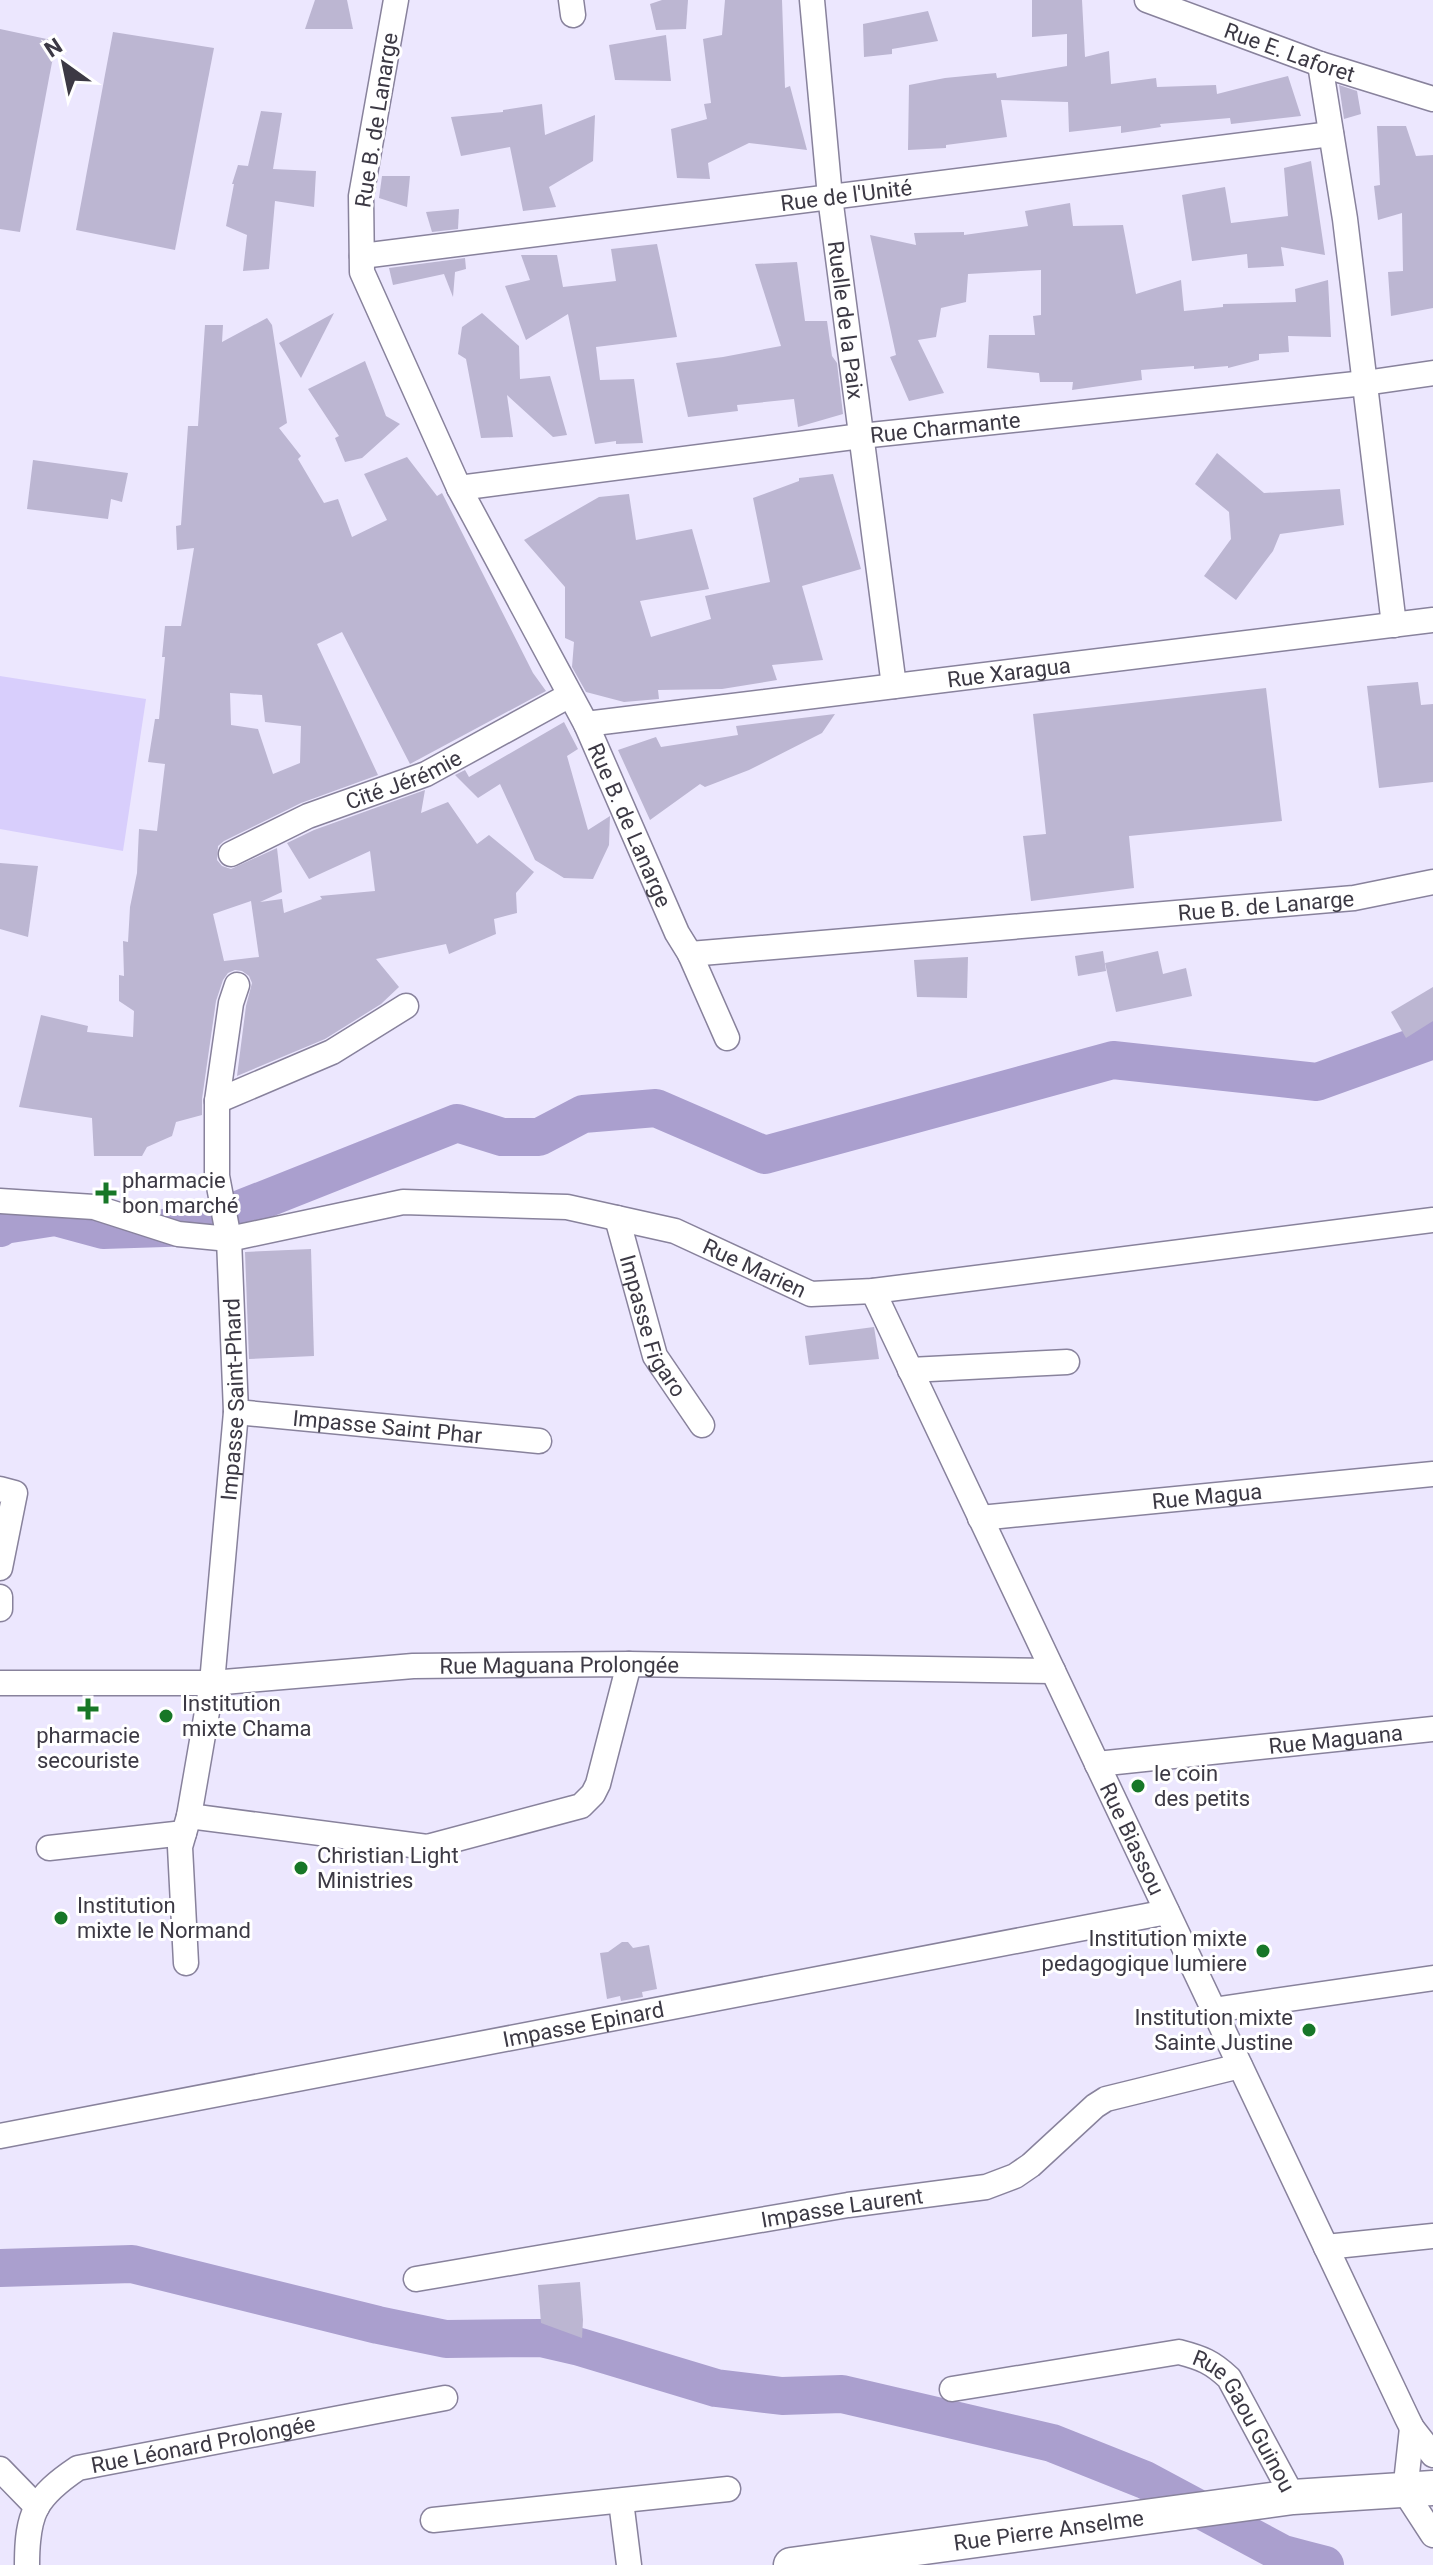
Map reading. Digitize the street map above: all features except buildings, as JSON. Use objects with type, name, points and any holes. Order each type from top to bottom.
[{"type":"street","name":"Rue B. de Lanarge","points":[[396,0],[361,196],[362,272],[459,488],[586,724],[677,933],[690,954],[1340,900],[1433,882]]},
{"type":"street","name":"Ruelle de la Paix","points":[[812,0],[830,197],[894,686]]},
{"type":"street","name":"Rue E. Laforet","points":[[1147,0],[1320,64],[1433,99]]},
{"type":"street","points":[[1320,64],[1345,219],[1394,625]]},
{"type":"street","name":"Rue de l'Unité","points":[[362,256],[1331,134]]},
{"type":"street","name":"Rue Charmante","points":[[459,488],[861,436],[1365,383],[1433,373]]},
{"type":"street","name":"Rue Xaragua","points":[[586,724],[1433,620]]},
{"type":"street","name":"Cité Jérémie","points":[[231,854],[308,816],[426,774],[570,695]]},
{"type":"street","points":[[690,954],[727,1038]]},
{"type":"street","name":"Impasse Saint-Phard","points":[[186,1963],[180,1847],[187,1825],[212,1683],[236,1412],[229,1239],[217,1176],[217,1101],[231,1003],[237,985]]},
{"type":"street","points":[[217,1101],[332,1052],[406,1006]]},
{"type":"street","name":"Rue Marien","points":[[0,1201],[94,1207],[178,1234],[229,1239],[403,1202],[567,1207],[675,1231],[811,1294],[873,1291],[1433,1220]]},
{"type":"street","name":"Impasse Figaro","points":[[617,1218],[655,1356],[702,1425]]},
{"type":"street","name":"Rue Biassou","points":[[873,1291],[1412,2428],[1433,2455]]},
{"type":"street","points":[[910,1370],[1067,1362]]},
{"type":"street","name":"Impasse Saint Phar","points":[[236,1412],[539,1441]]},
{"type":"street","name":"Rue Magua","points":[[980,1518],[1433,1474]]},
{"type":"street","points":[[0,1489],[15,1493],[0,1568]]},
{"type":"street","points":[[0,1597],[0,1609]]},
{"type":"street","points":[[49,1848],[187,1825],[427,1847],[581,1806],[598,1784],[629,1664]]},
{"type":"street","name":"Rue Maguana Prolongée","points":[[0,1683],[212,1683],[413,1666],[629,1664],[1053,1671]]},
{"type":"street","name":"Rue Maguana","points":[[1097,1764],[1433,1729]]},
{"type":"street","name":"Impasse Epinard","points":[[0,2136],[1167,1912]]},
{"type":"street","points":[[1213,2010],[1433,1978]]},
{"type":"street","name":"Impasse Laurent","points":[[416,2279],[848,2205],[986,2187],[1015,2176],[1031,2165],[1106,2099],[1240,2066]]},
{"type":"street","points":[[1326,2247],[1433,2236]]},
{"type":"street","name":"Rue Gaou Guinou","points":[[952,2389],[1179,2352],[1214,2364],[1229,2378],[1293,2497],[1419,2490]]},
{"type":"street","name":"Rue Léonard Prolongée","points":[[27,2565],[27,2530],[37,2507],[54,2484],[78,2468],[445,2398]]},
{"type":"street","points":[[1412,2428],[1419,2490],[1433,2535]]},
{"type":"street","points":[[0,2470],[37,2507]]},
{"type":"street","points":[[433,2520],[728,2489]]},
{"type":"street","name":"Rue Pierre Anselme","points":[[803,2564],[1293,2497]]},
{"type":"street","points":[[621,2501],[629,2565]]},
{"type":"shaded area","points":[[0,676],[146,699],[123,851],[0,829]]},
{"type":"waterway","points":[[0,1228],[55,1217],[103,1230],[195,1227],[457,1123],[502,1137],[539,1137],[583,1114],[656,1108],[765,1155],[1113,1060],[1317,1082],[1433,1040]]},
{"type":"waterway","points":[[0,2268],[132,2264],[446,2339],[541,2338],[716,2388],[782,2396],[842,2394],[1052,2443],[1145,2480],[1283,2554],[1325,2565]]},
{"type":"place","name":"pharmacie bon marché","points":[[106,1193]]},
{"type":"place","name":"pharmacie secouriste","points":[[88,1709]]},
{"type":"place","name":"Institution mixte Chama","points":[[166,1716]]},
{"type":"place","name":"le coin des petits","points":[[1138,1786]]},
{"type":"place","name":"Christian Light Ministries","points":[[301,1868]]},
{"type":"place","name":"Institution mixte le Normand","points":[[61,1918]]},
{"type":"place","name":"Institution mixte pedagogique lumiere","points":[[1263,1951]]},
{"type":"place","name":"Institution mixte Sainte Justine","points":[[1309,2030]]}]
